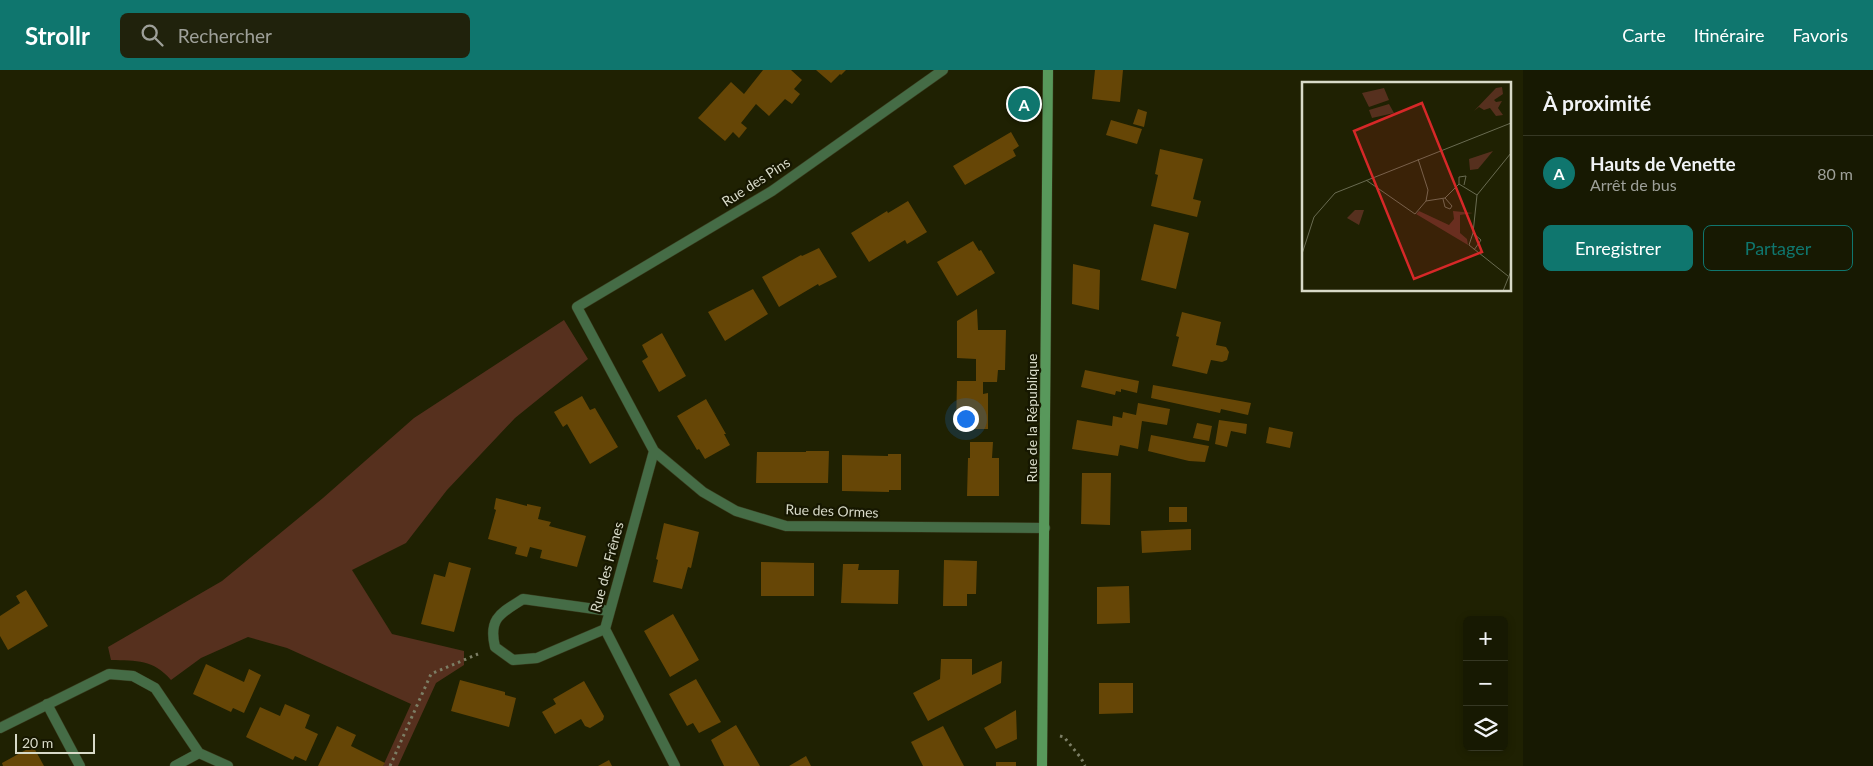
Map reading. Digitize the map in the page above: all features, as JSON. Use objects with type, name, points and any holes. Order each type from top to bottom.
[{"type":"street","name":"Rue des Pins","points":[[578,307],[772,190],[943,70]]},
{"type":"street","name":"Rue de la République","points":[[1042,766],[1048,70]]},
{"type":"street","name":"Rue des Ormes","points":[[578,307],[654,451],[703,492],[736,511],[786,526],[1045,528]]},
{"type":"street","name":"Rue des Frênes","points":[[654,451],[605,629],[675,766]]},
{"type":"street","points":[[605,629],[537,658],[513,660],[495,647],[491,633],[499,615],[524,599],[609,611]]},
{"type":"street","points":[[0,728],[109,674],[133,676],[155,688],[199,752],[228,766]]},
{"type":"street","points":[[47,704],[80,766]]},
{"type":"street","points":[[175,766],[199,752]]},
{"type":"path","points":[[390,766],[431,674],[495,647]]},
{"type":"path","points":[[1042,727],[1052,735],[1064,737],[1085,766]]},
{"type":"shaded area","points":[[564,320],[588,359],[515,418],[447,490],[406,543],[352,570],[392,634],[464,651],[464,665],[436,683],[398,766],[383,766],[411,704],[287,648],[248,637],[201,658],[171,680],[158,668],[144,662],[111,660],[108,647],[222,581],[323,498],[414,418]]},
{"type":"building","points":[[763,70],[791,70],[802,80],[794,89],[800,94],[792,104],[785,99],[769,116],[756,104],[741,123],[747,128],[739,138],[733,132],[725,141],[698,118],[731,82],[744,94]]},
{"type":"building","points":[[816,70],[846,70],[831,83]]},
{"type":"building","points":[[1095,70],[1123,70],[1120,102],[1092,99]]},
{"type":"building","points":[[1138,109],[1147,112],[1144,127],[1133,124]]},
{"type":"building","points":[[1111,120],[1142,129],[1137,144],[1106,135]]},
{"type":"building","points":[[1011,132],[1019,146],[1013,150],[1016,156],[965,185],[953,166]]},
{"type":"building","points":[[1160,149],[1203,159],[1193,199],[1201,201],[1197,217],[1151,206],[1158,175],[1155,174]]},
{"type":"building","points":[[908,201],[927,232],[907,244],[905,240],[869,262],[851,233],[887,211],[888,213]]},
{"type":"building","points":[[1154,224],[1189,233],[1176,289],[1141,280]]},
{"type":"building","points":[[973,241],[995,273],[957,296],[937,262]]},
{"type":"building","points":[[819,248],[837,277],[819,286],[818,284],[779,307],[762,277],[801,255]]},
{"type":"building","points":[[1073,264],[1100,270],[1099,310],[1072,304]]},
{"type":"building","points":[[753,289],[768,314],[725,341],[708,312]]},
{"type":"building","points":[[977,309],[978,330],[1006,330],[1005,370],[998,370],[997,382],[983,382],[983,394],[988,393],[988,429],[956,429],[957,381],[976,381],[976,359],[957,358],[957,321]]},
{"type":"building","points":[[1182,312],[1221,322],[1216,345],[1226,347],[1229,352],[1227,360],[1222,362],[1211,360],[1207,374],[1172,366],[1179,337],[1176,336]]},
{"type":"building","points":[[662,333],[686,376],[659,392],[642,361],[648,357],[642,345]]},
{"type":"building","points":[[1085,370],[1139,381],[1137,393],[1121,389],[1121,392],[1116,391],[1115,395],[1081,387]]},
{"type":"building","points":[[1153,385],[1251,403],[1248,415],[1221,409],[1220,413],[1151,398]]},
{"type":"building","points":[[582,396],[590,410],[595,408],[618,447],[590,464],[567,424],[563,427],[554,412]]},
{"type":"building","points":[[706,399],[726,434],[724,434],[730,445],[705,459],[699,449],[697,450],[677,416]]},
{"type":"building","points":[[1138,403],[1170,409],[1167,425],[1142,421],[1138,449],[1120,445],[1118,456],[1072,449],[1077,420],[1112,426],[1113,416],[1122,418],[1123,412],[1136,415]]},
{"type":"building","points":[[1219,420],[1247,424],[1246,434],[1231,431],[1227,447],[1215,444]]},
{"type":"building","points":[[1197,423],[1212,426],[1209,441],[1193,438]]},
{"type":"building","points":[[1269,427],[1293,432],[1290,448],[1266,443]]},
{"type":"building","points":[[1151,435],[1209,446],[1205,462],[1189,461],[1148,451]]},
{"type":"building","points":[[970,442],[993,442],[992,458],[999,458],[999,496],[967,496]]},
{"type":"building","points":[[829,451],[828,483],[756,483],[757,452]]},
{"type":"building","points":[[888,454],[901,454],[901,490],[889,490],[889,492],[842,491],[842,455],[888,456]]},
{"type":"building","points":[[1082,473],[1111,473],[1110,525],[1081,524]]},
{"type":"building","points":[[496,498],[527,506],[527,504],[541,507],[538,519],[551,522],[549,526],[586,536],[577,567],[540,558],[542,550],[530,547],[527,557],[515,554],[517,547],[488,539],[496,510],[494,509]]},
{"type":"building","points":[[1169,507],[1187,507],[1187,522],[1169,522]]},
{"type":"building","points":[[664,523],[699,532],[691,568],[688,567],[682,589],[653,582]]},
{"type":"building","points":[[1191,529],[1191,550],[1142,553],[1141,531]]},
{"type":"building","points":[[944,560],[977,561],[976,594],[967,594],[967,606],[943,606]]},
{"type":"building","points":[[449,562],[471,568],[454,632],[421,624],[434,574],[445,577]]},
{"type":"building","points":[[761,562],[814,563],[814,596],[761,596]]},
{"type":"building","points":[[843,564],[859,564],[858,570],[899,570],[898,604],[841,603]]},
{"type":"building","points":[[1129,586],[1130,623],[1097,624],[1097,587]]},
{"type":"building","points":[[26,590],[48,626],[8,650],[0,636],[0,616],[20,603],[16,596]]},
{"type":"building","points":[[673,614],[699,660],[670,677],[644,631]]},
{"type":"building","points":[[941,659],[972,659],[972,675],[1002,661],[1001,683],[928,721],[913,693],[940,679]]},
{"type":"building","points":[[206,664],[244,682],[249,669],[261,675],[244,713],[233,708],[231,712],[193,694]]},
{"type":"building","points":[[696,679],[721,722],[699,733],[693,723],[687,726],[669,694]]},
{"type":"building","points":[[460,680],[505,692],[505,695],[516,698],[509,727],[451,711]]},
{"type":"building","points":[[584,681],[604,716],[603,720],[590,728],[585,726],[581,719],[555,734],[542,712],[556,704],[553,699]]},
{"type":"building","points":[[1099,683],[1133,683],[1133,713],[1099,714]]},
{"type":"building","points":[[285,704],[310,715],[305,728],[318,734],[306,761],[295,756],[293,760],[246,737],[260,707],[280,716]]},
{"type":"building","points":[[1016,710],[1017,739],[996,749],[984,728]]},
{"type":"building","points":[[736,725],[760,766],[724,766],[711,740]]},
{"type":"building","points":[[337,726],[356,735],[351,746],[385,763],[383,766],[318,766]]},
{"type":"building","points":[[943,726],[964,766],[923,766],[911,742]]},
{"type":"building","points":[[33,746],[44,766],[3,766],[2,763]]},
{"type":"building","points":[[806,756],[811,766],[789,766]]},
{"type":"building","points":[[609,760],[612,766],[598,766]]},
{"type":"building","points":[[996,762],[1016,762],[1016,766],[996,766]]},
{"type":"place","name":"Hauts de Venette","points":[[1024,104]]}]
